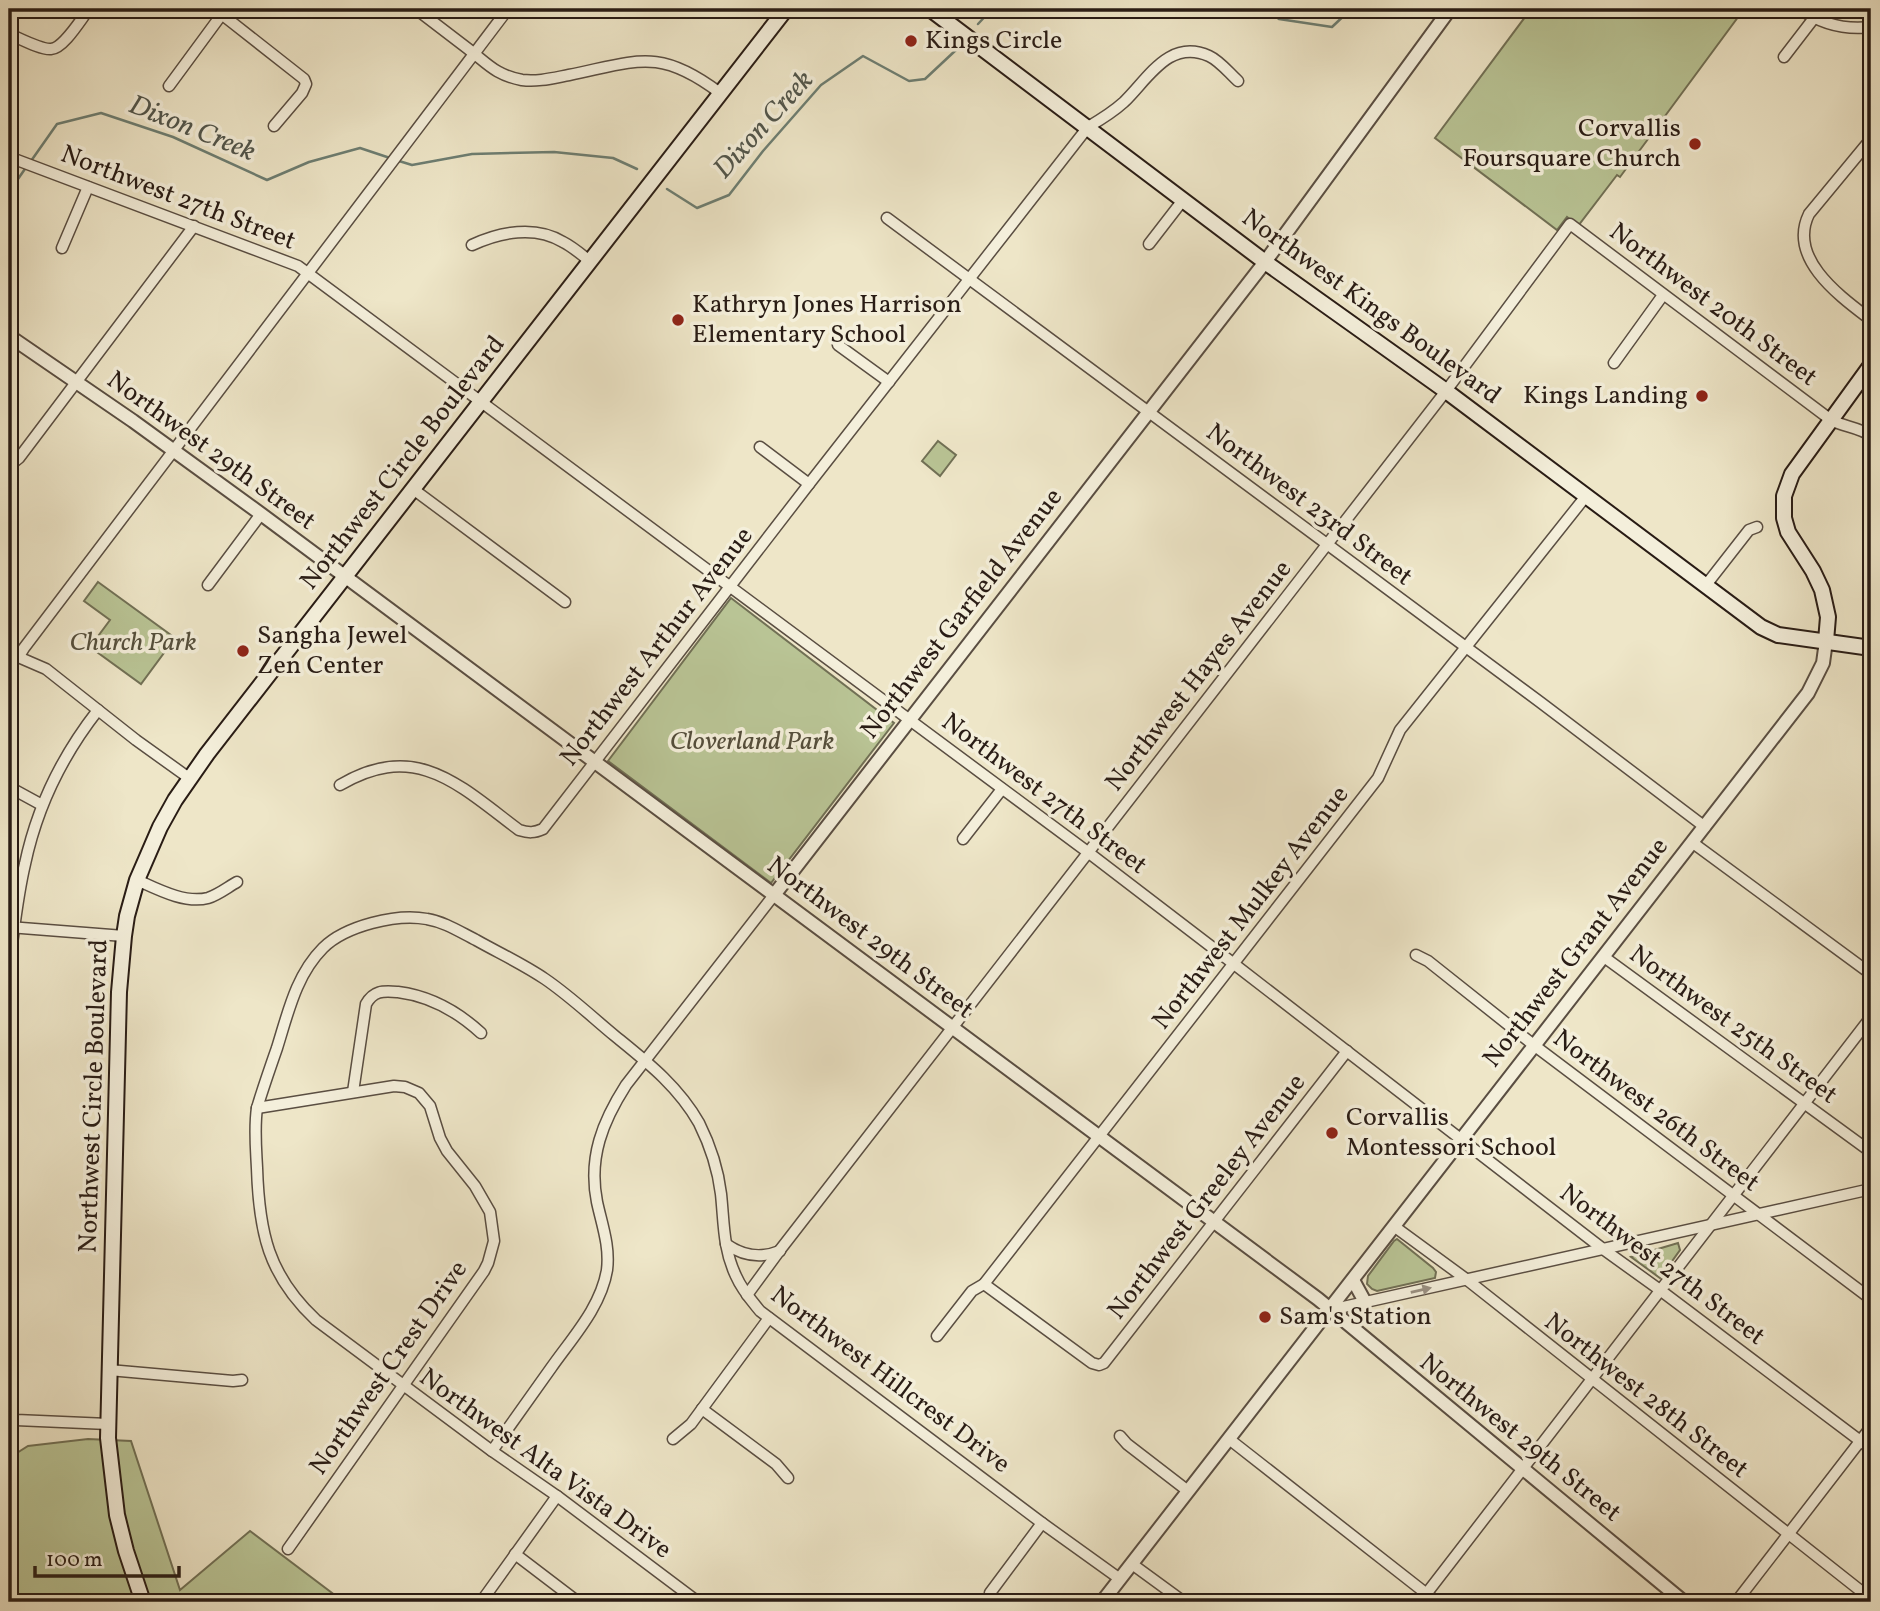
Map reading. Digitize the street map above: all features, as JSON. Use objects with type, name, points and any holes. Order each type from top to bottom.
[{"type":"main road","name":"Northwest Circle Boulevard","points":[[143,1602],[117,1515],[108,1424],[117,1038],[124,936],[137,880],[160,827],[189,779],[786,9]]},
{"type":"main road","name":"Northwest Kings Boulevard","points":[[930,9],[1265,262],[1446,391],[1770,632],[1792,638],[1871,648]]},
{"type":"main road","name":"Northwest Grant Avenue","points":[[1826,641],[1828,617],[1822,590],[1788,532],[1783,506],[1792,474],[1871,365]]},
{"type":"street","points":[[9,34],[47,48],[57,47],[89,9]]},
{"type":"street","points":[[416,9],[499,73],[534,81],[617,64],[657,62],[688,71],[720,93]]},
{"type":"street","points":[[14,655],[24,648],[508,9]]},
{"type":"street","name":"Northwest Garfield Avenue","points":[[492,1451],[588,1316],[601,1291],[608,1255],[597,1198],[595,1167],[601,1132],[626,1085],[1265,262],[1450,9]]},
{"type":"street","points":[[1800,9],[1814,18],[1834,25],[1871,27]]},
{"type":"street","points":[[169,86],[219,11],[304,79],[306,84],[302,93],[274,127]]},
{"type":"street","points":[[1784,57],[1814,18]]},
{"type":"street","name":"Northwest Arthur Avenue","points":[[340,785],[370,771],[389,767],[416,768],[458,784],[519,830],[536,832],[547,825],[1088,127],[1122,103],[1162,61],[1175,54],[1196,52],[1207,55],[1238,81]]},
{"type":"street","points":[[1871,139],[1809,214],[1803,236],[1806,249],[1821,276],[1834,291],[1871,320]]},
{"type":"street","name":"Northwest 27th Street","points":[[12,158],[298,266],[1088,853],[1603,1249],[1871,1449]]},
{"type":"street","points":[[62,248],[88,187]]},
{"type":"street","points":[[1149,244],[1183,200]]},
{"type":"street","name":"Northwest 23rd Street","points":[[887,218],[1705,827]]},
{"type":"street","name":"Northwest 20th Street","points":[[1570,224],[1831,420],[1871,436]]},
{"type":"street","name":"Northwest Hayes Avenue","points":[[747,1296],[1446,391],[1570,224]]},
{"type":"street","points":[[9,466],[19,458],[77,383],[194,226]]},
{"type":"street","points":[[472,245],[508,233],[539,233],[563,241],[591,261]]},
{"type":"street","points":[[1614,363],[1663,295]]},
{"type":"street","name":"Northwest 29th Street","points":[[9,337],[133,421],[261,514],[1330,1310],[1684,1602]]},
{"type":"street","points":[[838,345],[889,382]]},
{"type":"street","points":[[760,447],[809,484]]},
{"type":"street","points":[[413,489],[565,602]]},
{"type":"street","name":"Northwest Mulkey Avenue","points":[[937,1336],[972,1291],[984,1284],[1378,778],[1400,730],[1586,496]]},
{"type":"street","points":[[208,585],[261,514]]},
{"type":"street","points":[[1706,585],[1749,530],[1757,527]]},
{"type":"street","name":"Northwest Grant Avenue","points":[[1102,1602],[1808,693],[1823,663],[1826,641]]},
{"type":"street","points":[[14,655],[46,669],[189,779]]},
{"type":"street","points":[[9,965],[12,928],[24,866],[42,805],[60,766],[98,710]]},
{"type":"street","points":[[9,787],[42,805]]},
{"type":"street","points":[[963,839],[1002,789]]},
{"type":"street","points":[[1693,843],[1871,974]]},
{"type":"street","points":[[137,880],[189,898],[208,898],[237,882]]},
{"type":"street","name":"Northwest Hillcrest Drive","points":[[257,1108],[298,986],[323,949],[349,931],[393,918],[410,917],[437,921],[523,965],[547,981],[660,1073],[685,1101],[706,1138],[718,1174],[726,1244],[735,1275],[747,1296],[769,1318],[1120,1579]]},
{"type":"street","points":[[12,928],[124,936]]},
{"type":"street","name":"Northwest 26th Street","points":[[1416,955],[1428,961],[1535,1046],[1871,1299]]},
{"type":"street","name":"Northwest 25th Street","points":[[1604,957],[1871,1152]]},
{"type":"street","points":[[353,1092],[366,1004],[379,992],[404,993],[436,1003],[453,1011],[481,1033]]},
{"type":"street","points":[[1423,1598],[1871,1017]]},
{"type":"street","name":"Northwest Greeley Avenue","points":[[984,1284],[1092,1363],[1104,1363],[1347,1051]]},
{"type":"street","name":"Northwest Crest Drive","points":[[257,1108],[384,1087],[414,1090],[430,1107],[440,1138],[453,1159],[487,1203],[493,1225],[494,1241],[488,1263],[288,1549]]},
{"type":"street","name":"Northwest Alta Vista Drive","points":[[257,1108],[255,1123],[258,1196],[268,1249],[280,1277],[295,1300],[316,1320],[698,1602]]},
{"type":"street","points":[[1330,1310],[1871,1189]]},
{"type":"street","name":"Northwest 28th Street","points":[[1395,1227],[1466,1279],[1871,1599]]},
{"type":"street","points":[[726,1244],[750,1255],[761,1256],[780,1250]]},
{"type":"street","points":[[1353,1280],[1365,1302]]},
{"type":"street","points":[[673,1439],[691,1424],[769,1318]]},
{"type":"street","points":[[109,1370],[242,1380]]},
{"type":"street","points":[[702,1409],[776,1464],[788,1478]]},
{"type":"street","points":[[9,1418],[108,1424]]},
{"type":"street","points":[[1736,1602],[1871,1427]]},
{"type":"street","points":[[1120,1436],[1144,1458],[1188,1490]]},
{"type":"street","points":[[1229,1439],[1423,1598],[1437,1602]]},
{"type":"street","points":[[481,1602],[557,1496]]},
{"type":"street","points":[[990,1594],[1042,1523]]},
{"type":"street","points":[[514,1554],[578,1602]]},
{"type":"street","points":[[1132,1564],[1184,1602]]},
{"type":"green space","points":[[1531,9],[1744,9],[1620,177],[1617,175],[1578,226],[1567,217],[1557,230],[1435,138]]},
{"type":"green space","points":[[938,441],[956,455],[940,476],[922,461]]},
{"type":"green space","name":"Church Park","points":[[98,582],[175,638],[141,684],[90,647],[110,620],[84,601]]},
{"type":"green space","name":"Cloverland Park","points":[[731,598],[894,723],[771,883],[608,761]]},
{"type":"green space","points":[[1397,1239],[1433,1268],[1436,1272],[1435,1278],[1377,1291],[1372,1289],[1367,1284],[1368,1276]]},
{"type":"green space","points":[[1678,1243],[1680,1250],[1660,1278],[1631,1257]]},
{"type":"green space","points":[[88,1439],[131,1441],[180,1590],[250,1531],[344,1602],[9,1602],[9,1458],[28,1446]]},
{"type":"waterway","name":"Dixon Creek","points":[[978,24],[992,9]]},
{"type":"waterway","name":"Dixon Creek","points":[[1266,9],[1279,19],[1332,27],[1351,9]]},
{"type":"waterway","name":"Dixon Creek","points":[[667,189],[697,208],[729,195],[763,151],[821,85],[863,56],[909,81],[925,79],[956,50]]},
{"type":"waterway","name":"Dixon Creek","points":[[31,161],[57,124],[101,113],[173,137],[267,180],[309,162],[360,148],[393,159]]},
{"type":"waterway","name":"Dixon Creek","points":[[399,161],[412,165],[472,154],[554,152],[613,158],[637,169]]},
{"type":"waterway","name":"Dixon Creek","points":[[9,192],[27,166]]},
{"type":"place","name":"Kings Circle","points":[[911,41]]},
{"type":"place","name":"Corvallis Foursquare Church","points":[[1695,144]]},
{"type":"place","name":"Kathryn Jones Harrison Elementary School","points":[[678,320]]},
{"type":"place","name":"Kings Landing","points":[[1702,396]]},
{"type":"place","name":"Sangha Jewel Zen Center","points":[[243,651]]},
{"type":"place","name":"Corvallis Montessori School","points":[[1332,1133]]},
{"type":"place","name":"Sam's Station","points":[[1265,1317]]}]
